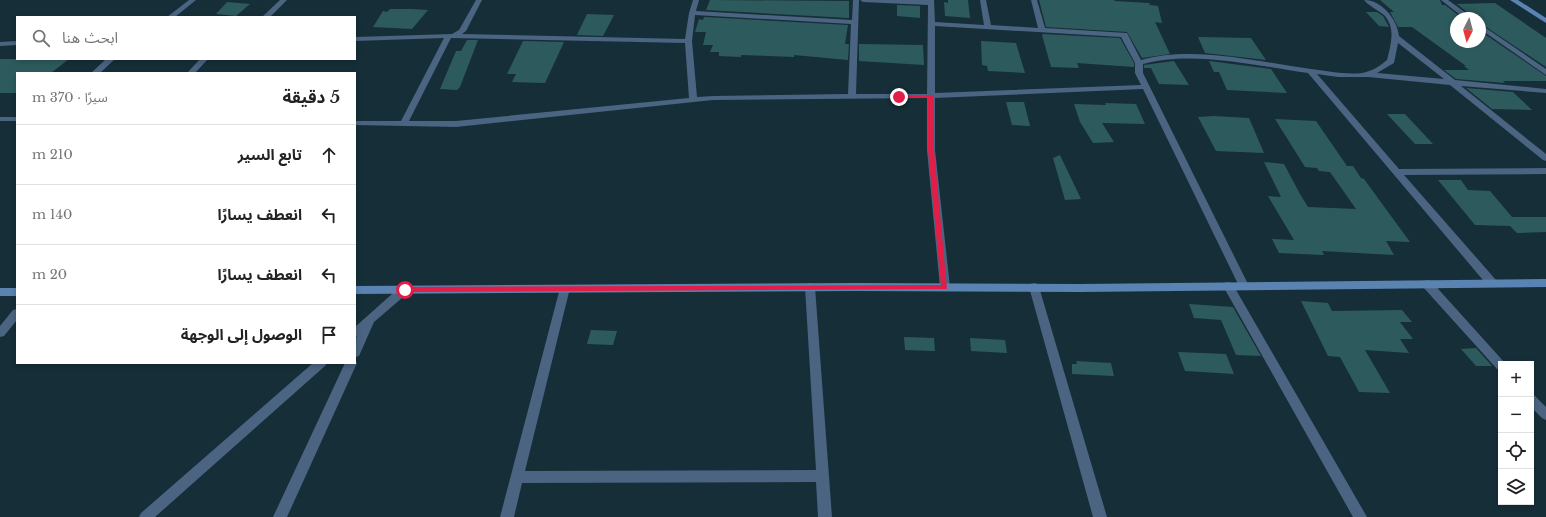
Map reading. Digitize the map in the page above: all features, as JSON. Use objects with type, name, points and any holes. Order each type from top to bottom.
[{"type":"street","points":[[172,16],[193,0]]},
{"type":"street","points":[[267,16],[284,0]]},
{"type":"street","points":[[404,123],[451,37],[462,31],[479,0]]},
{"type":"street","points":[[693,100],[688,40],[692,13],[696,0]]},
{"type":"street","points":[[852,97],[856,0]]},
{"type":"street","points":[[863,0],[930,2],[931,150],[945,287]]},
{"type":"street","points":[[983,0],[988,27]]},
{"type":"street","points":[[1034,0],[1042,30]]},
{"type":"street","points":[[1367,0],[1386,14],[1394,25],[1396,37],[1391,61],[1382,68],[1367,75]]},
{"type":"street","points":[[1444,0],[1461,12]]},
{"type":"street","points":[[1513,0],[1546,21]]},
{"type":"street","points":[[692,13],[855,22]]},
{"type":"street","points":[[931,24],[1124,35],[1139,63],[1139,73],[1244,286]]},
{"type":"street","points":[[1486,30],[1546,73]]},
{"type":"street","points":[[356,39],[451,37],[688,40]]},
{"type":"street","points":[[1396,37],[1546,158]]},
{"type":"street","points":[[0,44],[16,43]]},
{"type":"street","points":[[1139,63],[1156,58],[1174,56],[1210,57],[1338,75],[1367,75],[1546,91]]},
{"type":"street","points":[[96,72],[110,60]]},
{"type":"street","points":[[192,72],[203,60]]},
{"type":"street","points":[[1311,72],[1492,283]]},
{"type":"street","points":[[356,123],[456,124],[713,98],[931,96],[1146,87]]},
{"type":"street","points":[[0,119],[16,119]]},
{"type":"street","points":[[1396,172],[1546,171]]},
{"type":"street","points":[[356,290],[810,287],[1034,288],[1546,283]]},
{"type":"street","points":[[1426,284],[1498,363]]},
{"type":"street","points":[[1228,286],[1360,517]]},
{"type":"street","points":[[810,287],[825,517]]},
{"type":"street","points":[[507,517],[565,288]]},
{"type":"street","points":[[1034,288],[1100,517]]},
{"type":"street","points":[[356,332],[405,290]]},
{"type":"street","points":[[0,292],[16,292]]},
{"type":"street","points":[[0,333],[16,314]]},
{"type":"street","points":[[356,352],[371,320]]},
{"type":"street","points":[[146,517],[320,364]]},
{"type":"street","points":[[280,517],[351,364]]},
{"type":"street","points":[[1534,402],[1546,416]]},
{"type":"street","points":[[518,477],[822,476]]},
{"type":"building","points":[[710,0],[849,1],[849,18],[706,10]]},
{"type":"building","points":[[948,0],[968,0],[970,18],[945,16],[944,2],[948,3]]},
{"type":"building","points":[[1039,0],[1114,0],[1149,3],[1150,5],[1158,6],[1162,23],[1155,22],[1170,54],[1142,58],[1127,32],[1046,27]]},
{"type":"building","points":[[1380,0],[1440,0],[1442,5],[1445,5],[1454,12],[1450,12],[1450,48],[1486,48],[1486,35],[1546,76],[1546,81],[1503,81],[1505,83],[1456,79],[1444,70],[1469,70],[1464,66],[1466,66],[1412,27],[1398,27],[1390,12],[1394,12]]},
{"type":"building","points":[[227,2],[250,4],[236,16],[216,14]]},
{"type":"building","points":[[1495,3],[1546,38],[1546,67],[1486,27],[1486,12],[1467,12],[1457,4]]},
{"type":"building","points":[[897,5],[920,6],[920,18],[897,16]]},
{"type":"building","points":[[390,9],[428,10],[412,29],[373,27],[383,11],[387,12]]},
{"type":"building","points":[[1366,12],[1377,12],[1383,16],[1389,27],[1379,26]]},
{"type":"building","points":[[587,14],[614,15],[603,36],[577,35]]},
{"type":"building","points":[[704,17],[848,25],[845,44],[849,44],[848,60],[794,55],[794,57],[741,55],[741,57],[719,56],[719,52],[710,52],[713,45],[703,45],[706,32],[695,32],[699,19],[703,20]]},
{"type":"building","points":[[1042,35],[1120,38],[1134,63],[1134,67],[1077,63],[1079,68],[1051,67]]},
{"type":"building","points":[[1198,37],[1251,38],[1266,60],[1205,53]]},
{"type":"building","points":[[467,40],[478,40],[460,87],[457,90],[440,89],[456,51],[461,51]]},
{"type":"building","points":[[523,41],[564,42],[545,83],[512,82],[516,74],[507,74]]},
{"type":"building","points":[[981,41],[1016,43],[1025,73],[988,71],[987,66],[982,65]]},
{"type":"building","points":[[859,44],[923,45],[924,65],[859,61]]},
{"type":"building","points":[[0,59],[68,60],[52,72],[16,72],[16,93],[0,93]]},
{"type":"building","points":[[1174,61],[1189,85],[1159,84],[1151,68],[1144,68],[1144,65]]},
{"type":"building","points":[[1209,61],[1271,69],[1287,93],[1227,90],[1219,72],[1214,72]]},
{"type":"building","points":[[1466,88],[1513,92],[1532,110],[1492,109]]},
{"type":"building","points":[[1006,102],[1024,102],[1030,126],[1012,125]]},
{"type":"building","points":[[1105,103],[1136,104],[1145,124],[1102,123],[1114,142],[1093,143],[1080,122],[1074,104],[1106,105]]},
{"type":"building","points":[[1387,114],[1405,114],[1433,144],[1415,144]]},
{"type":"building","points":[[1214,116],[1249,118],[1264,153],[1216,151],[1198,117]]},
{"type":"building","points":[[1275,119],[1316,121],[1347,166],[1353,166],[1361,178],[1364,179],[1410,242],[1386,241],[1394,255],[1322,251],[1324,255],[1279,253],[1272,239],[1294,240],[1268,196],[1281,197],[1264,162],[1284,164],[1308,207],[1356,209],[1330,172],[1319,171],[1317,168],[1305,167]]},
{"type":"building","points":[[1060,155],[1081,199],[1065,200],[1053,158]]},
{"type":"building","points":[[1438,180],[1461,180],[1468,190],[1490,191],[1512,217],[1546,217],[1546,232],[1517,233],[1510,226],[1475,225]]},
{"type":"building","points":[[1301,301],[1328,303],[1332,311],[1402,310],[1412,322],[1400,322],[1413,339],[1400,339],[1409,353],[1365,350],[1390,393],[1359,392],[1340,357],[1328,356]]},
{"type":"building","points":[[1189,304],[1233,307],[1261,356],[1236,355],[1221,320],[1194,318]]},
{"type":"building","points":[[591,330],[617,331],[613,345],[587,344]]},
{"type":"building","points":[[904,337],[934,338],[935,351],[905,350]]},
{"type":"building","points":[[970,338],[1005,340],[1007,353],[971,351]]},
{"type":"building","points":[[1476,348],[1492,366],[1476,366],[1461,349]]},
{"type":"building","points":[[1178,352],[1226,354],[1234,374],[1185,371]]},
{"type":"building","points":[[1076,361],[1111,363],[1114,376],[1072,374],[1072,364],[1077,364]]},
{"type":"route","points":[[405,290],[856,286],[945,287],[931,150],[931,96],[899,97]]}]
